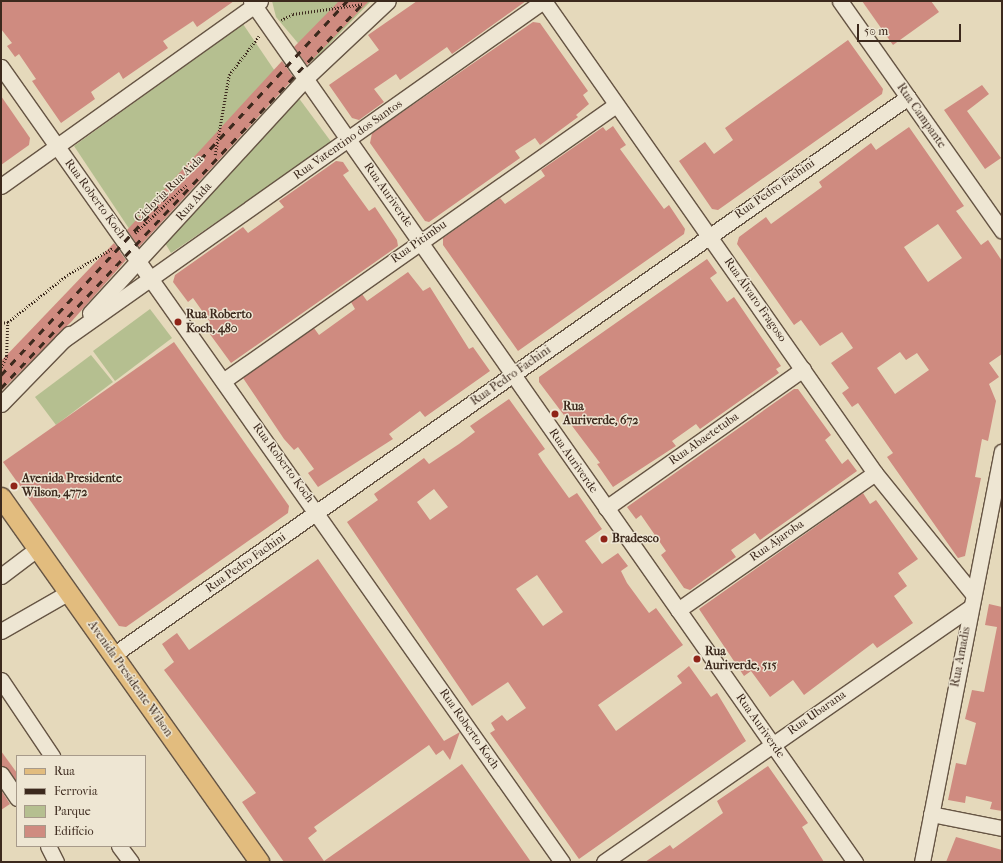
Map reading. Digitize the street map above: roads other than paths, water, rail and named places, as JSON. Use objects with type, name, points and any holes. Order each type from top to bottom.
[{"type":"main road","name":"Avenida Presidente Wilson","points":[[1,497],[259,862]]},
{"type":"street","name":"Rua Aida","points":[[1,404],[140,261],[306,78],[388,1]]},
{"type":"street","name":"Rua Álvaro Fragoso","points":[[544,1],[876,473],[972,601]]},
{"type":"street","name":"Rua Vatentino dos Santos","points":[[62,341],[151,277],[350,140],[544,1]]},
{"type":"street","name":"Rua Campante","points":[[840,1],[1002,231]]},
{"type":"street","name":"Rua Auriverde","points":[[255,2],[306,78],[421,241],[512,374],[855,862]]},
{"type":"street","points":[[1,186],[57,148],[255,2]]},
{"type":"street","name":"Rua Roberto Koch","points":[[1,67],[57,148],[140,261],[318,512],[562,862]]},
{"type":"street","name":"Rua Pedro Fachini","points":[[114,655],[908,97]]},
{"type":"street","name":"Rua Pitimbu","points":[[224,381],[616,105]]},
{"type":"street","name":"Rua Abaetetuba","points":[[606,508],[803,369]]},
{"type":"street","name":"Rua Amadis","points":[[922,862],[1002,452]]},
{"type":"street","name":"Rua Ajaroba","points":[[678,610],[876,473]]},
{"type":"street","points":[[1,576],[38,548]]},
{"type":"street","points":[[1,631],[69,592]]},
{"type":"street","name":"Rua Ubarana","points":[[604,862],[945,625],[972,601]]},
{"type":"street","points":[[945,625],[964,641]]},
{"type":"street","points":[[1,680],[51,755]]},
{"type":"street","points":[[1,774],[16,796]]},
{"type":"street","points":[[931,814],[1002,828]]},
{"type":"street","points":[[48,847],[56,862]]},
{"type":"street","points":[[120,847],[131,862]]},
{"type":"railway","points":[[1,375],[347,1]]},
{"type":"railway","points":[[1,388],[365,1]]},
{"type":"place","name":"Rua Roberto Koch, 480","points":[[178,322]]},
{"type":"place","name":"Rua Auriverde, 672","points":[[555,414]]},
{"type":"place","name":"Avenida Presidente Wilson, 4772","points":[[14,486]]},
{"type":"place","name":"Bradesco","points":[[604,539]]},
{"type":"place","name":"Rua Auriverde, 515","points":[[697,659]]}]
